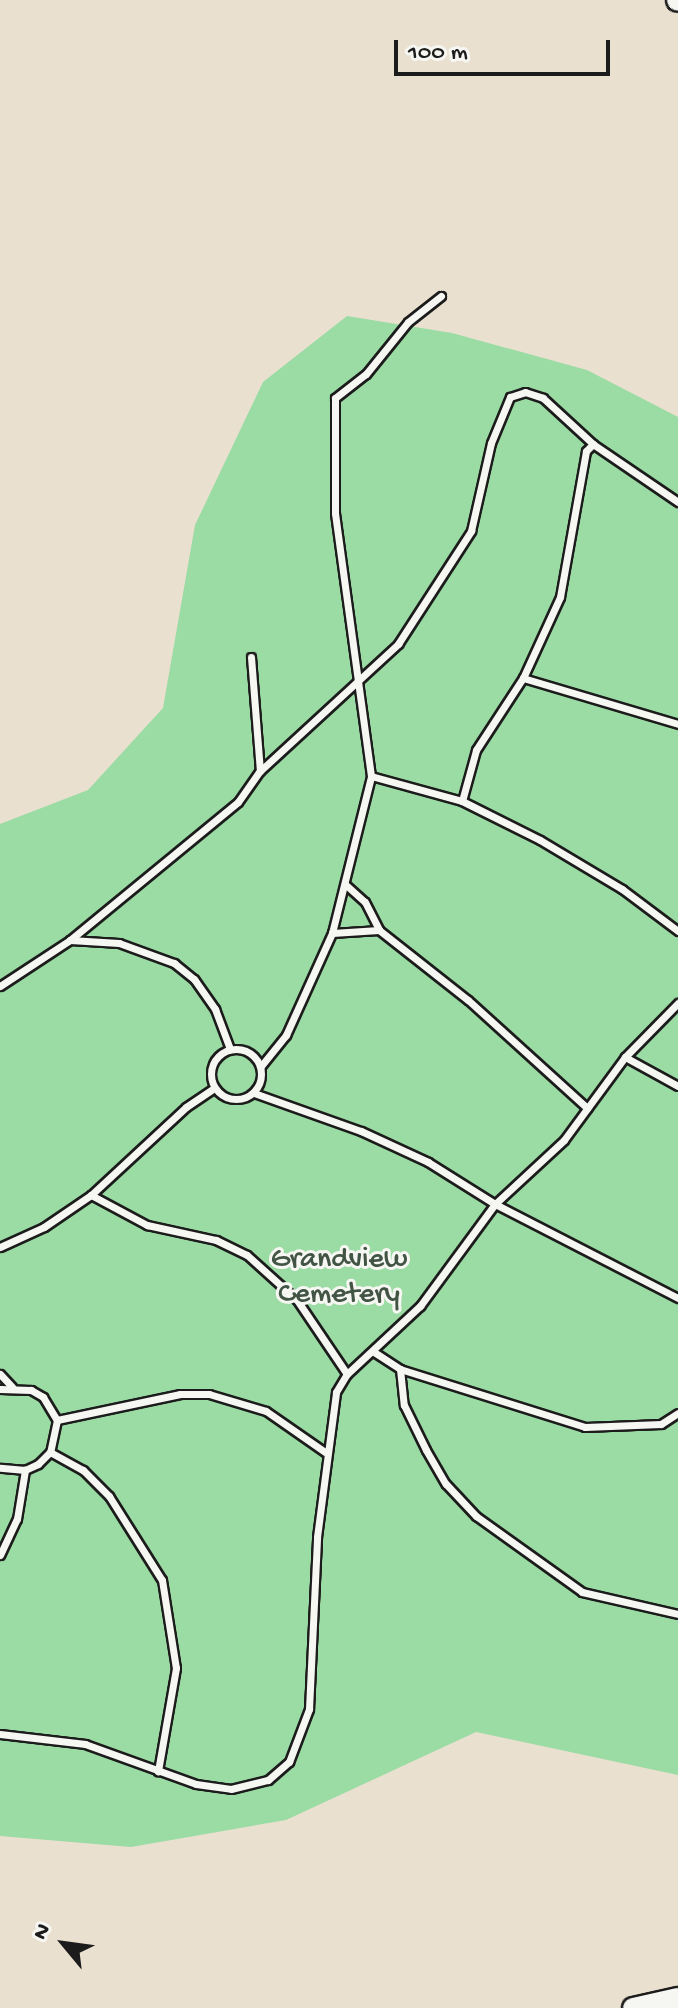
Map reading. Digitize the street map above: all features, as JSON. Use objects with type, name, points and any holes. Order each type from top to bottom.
[{"type":"main road","points":[[633,2008],[678,1998]]},
{"type":"lane","points":[[254,1093],[261,1066],[286,1035],[332,933],[371,776],[335,513],[335,398],[366,374],[408,322],[441,296]]},
{"type":"lane","points":[[0,986],[70,940],[238,802],[260,771],[360,681],[419,617],[471,531],[491,443],[510,397],[525,392],[543,398],[593,444],[678,502]]},
{"type":"lane","points":[[462,801],[476,750],[523,678],[560,597],[586,451],[593,444]]},
{"type":"lane","points":[[251,657],[260,771]]},
{"type":"lane","points":[[523,678],[678,724]]},
{"type":"lane","points":[[371,776],[462,801],[608,881],[678,931]]},
{"type":"lane","points":[[346,885],[365,902],[379,930],[468,1000],[587,1108]]},
{"type":"lane","points":[[332,933],[379,930]]},
{"type":"lane","points":[[70,940],[119,943],[174,963],[194,979],[215,1009],[230,1049]]},
{"type":"lane","points":[[0,1734],[85,1744],[158,1771],[231,1789],[268,1780],[289,1762],[303,1737],[309,1709],[329,1414],[347,1374],[374,1352],[450,1270],[495,1204],[564,1140],[625,1057],[678,1003]]},
{"type":"lane","points":[[214,1088],[212,1064],[230,1049],[243,1049],[261,1066]]},
{"type":"lane","points":[[625,1057],[678,1086]]},
{"type":"lane","points":[[214,1088],[233,1099],[254,1093],[361,1131],[428,1162],[495,1204],[678,1298]]},
{"type":"lane","points":[[0,1247],[44,1227],[91,1195],[186,1107],[214,1088]]},
{"type":"lane","points":[[91,1195],[147,1225],[216,1240],[247,1255],[297,1300],[347,1374]]},
{"type":"lane","points":[[374,1352],[400,1369],[585,1427],[661,1424],[678,1413]]},
{"type":"lane","points":[[400,1369],[404,1405],[426,1450],[446,1484],[476,1516],[582,1592],[678,1614]]},
{"type":"lane","points":[[0,1374],[12,1387]]},
{"type":"lane","points":[[0,1389],[12,1387],[43,1397],[57,1420],[50,1452],[25,1470],[0,1468]]},
{"type":"lane","points":[[57,1420],[180,1394],[209,1394],[266,1411],[325,1452]]},
{"type":"lane","points":[[50,1452],[83,1470],[109,1496],[162,1580],[176,1668],[158,1771]]},
{"type":"lane","points":[[0,1555],[17,1519],[25,1470]]},
{"type":"green space","name":"Grandview Cemetery","points":[[347,316],[452,333],[587,370],[678,417],[678,1775],[476,1732],[286,1820],[131,1847],[0,1836],[0,824],[88,790],[163,708],[195,525],[263,382]]}]
